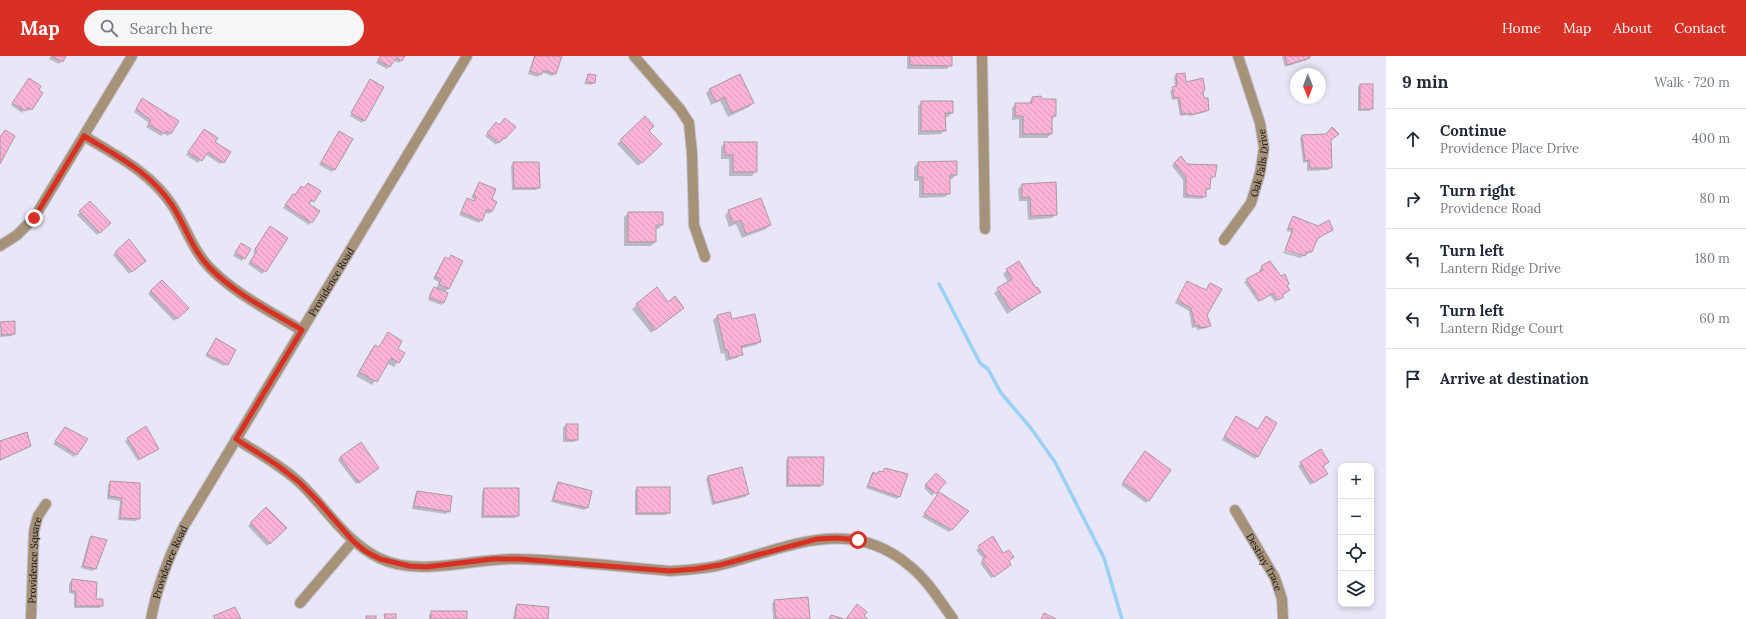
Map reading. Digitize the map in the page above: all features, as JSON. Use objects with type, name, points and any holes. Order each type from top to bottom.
[{"type":"street","points":[[0,246],[17,235],[34,218],[132,56]]},
{"type":"street","name":"Providence Road","points":[[151,619],[161,578],[169,556],[184,526],[467,56]]},
{"type":"street","points":[[634,56],[680,109],[689,123],[692,153],[694,225],[705,257]]},
{"type":"street","points":[[982,56],[985,229]]},
{"type":"street","name":"Oak Falls Drive","points":[[1224,240],[1251,203],[1260,173],[1264,148],[1260,123],[1238,56]]},
{"type":"street","points":[[84,136],[134,166],[155,183],[172,205],[196,250],[221,278],[240,293],[302,330]]},
{"type":"street","points":[[236,439],[277,465],[299,482],[353,541],[380,559],[409,566],[426,567],[493,559],[519,559],[670,571],[720,565],[817,539],[837,538],[858,540],[886,550],[913,568],[926,582],[953,619]]},
{"type":"street","name":"Providence Square","points":[[31,619],[34,531],[38,516],[46,504]]},
{"type":"street","name":"Destiny Trace","points":[[1235,510],[1275,578],[1282,599],[1283,619]]},
{"type":"street","points":[[300,603],[353,541]]},
{"type":"building","points":[[51,56],[66,56],[63,62]]},
{"type":"building","points":[[381,56],[405,56],[402,61],[396,58],[390,67],[378,60]]},
{"type":"building","points":[[535,56],[562,56],[556,74],[543,70],[541,75],[530,71]]},
{"type":"building","points":[[910,56],[952,56],[952,66],[910,65]]},
{"type":"building","points":[[1285,56],[1310,56],[1310,58],[1287,65]]},
{"type":"building","points":[[1185,73],[1186,82],[1203,78],[1205,90],[1202,92],[1204,98],[1208,98],[1209,110],[1191,115],[1191,113],[1182,114],[1179,97],[1174,98],[1172,87],[1177,86],[1176,74]]},
{"type":"building","points":[[588,74],[596,75],[595,83],[586,82]]},
{"type":"building","points":[[740,74],[754,103],[732,113],[724,97],[716,102],[709,89]]},
{"type":"building","points":[[29,78],[41,86],[39,90],[43,93],[32,110],[28,107],[26,111],[12,103]]},
{"type":"building","points":[[370,79],[384,87],[365,121],[351,113]]},
{"type":"building","points":[[1360,84],[1373,84],[1373,109],[1360,109]]},
{"type":"building","points":[[1041,96],[1042,99],[1056,99],[1056,116],[1052,116],[1052,134],[1023,134],[1023,116],[1015,116],[1015,103],[1032,103],[1032,97]]},
{"type":"building","points":[[142,98],[179,121],[171,134],[167,131],[165,134],[148,124],[151,120],[136,109]]},
{"type":"building","points":[[921,101],[953,101],[953,113],[945,113],[946,131],[921,131]]},
{"type":"building","points":[[645,116],[654,126],[649,131],[662,144],[642,163],[620,140]]},
{"type":"building","points":[[505,118],[516,127],[499,143],[487,133],[496,122],[499,125]]},
{"type":"building","points":[[1332,127],[1339,134],[1331,140],[1332,168],[1310,168],[1309,160],[1305,161],[1302,135],[1326,134]]},
{"type":"building","points":[[204,129],[218,138],[215,142],[231,152],[224,163],[208,152],[202,161],[188,152]]},
{"type":"building","points":[[5,130],[15,136],[0,164],[0,137]]},
{"type":"building","points":[[339,131],[353,139],[335,170],[321,162]]},
{"type":"building","points":[[724,142],[757,142],[757,172],[733,172],[733,155],[725,155]]},
{"type":"building","points":[[1181,156],[1187,164],[1217,165],[1215,177],[1211,177],[1210,189],[1206,189],[1206,197],[1186,195],[1186,177],[1174,163]]},
{"type":"building","points":[[957,161],[957,175],[950,175],[950,194],[923,194],[923,177],[918,177],[918,162]]},
{"type":"building","points":[[513,162],[539,162],[540,188],[514,188]]},
{"type":"building","points":[[479,182],[496,189],[492,199],[497,202],[492,212],[487,209],[482,221],[461,212],[467,198],[474,201],[476,197],[473,196]]},
{"type":"building","points":[[1056,182],[1057,215],[1031,216],[1030,197],[1022,198],[1022,184]]},
{"type":"building","points":[[308,183],[321,191],[314,202],[311,200],[309,204],[320,211],[312,223],[285,205],[293,194],[295,195],[301,186],[304,188]]},
{"type":"building","points":[[761,198],[771,225],[746,234],[741,220],[733,223],[728,210]]},
{"type":"building","points":[[90,201],[111,223],[100,233],[79,211]]},
{"type":"building","points":[[628,212],[663,212],[663,225],[656,225],[656,242],[628,242]]},
{"type":"building","points":[[1293,216],[1318,226],[1329,220],[1333,230],[1318,238],[1312,252],[1306,252],[1305,256],[1285,250],[1293,229],[1288,228]]},
{"type":"building","points":[[270,226],[288,238],[266,272],[250,262],[257,251],[255,249]]},
{"type":"building","points":[[129,239],[146,261],[132,272],[115,252]]},
{"type":"building","points":[[241,243],[251,249],[245,259],[235,253]]},
{"type":"building","points":[[451,255],[463,261],[449,289],[439,284],[441,279],[435,277],[445,257],[449,259]]},
{"type":"building","points":[[1019,261],[1036,288],[1037,287],[1041,292],[1011,310],[997,288],[1012,279],[1006,269]]},
{"type":"building","points":[[1270,261],[1281,276],[1285,274],[1289,284],[1287,286],[1290,290],[1282,295],[1284,297],[1278,300],[1273,293],[1260,301],[1246,279],[1263,270],[1261,266]]},
{"type":"building","points":[[162,280],[189,308],[177,319],[150,291]]},
{"type":"building","points":[[1187,281],[1206,290],[1210,283],[1222,289],[1207,315],[1211,326],[1200,328],[1199,325],[1195,326],[1191,308],[1177,300]]},
{"type":"building","points":[[434,287],[448,293],[444,303],[429,297]]},
{"type":"building","points":[[657,287],[668,302],[675,296],[684,308],[655,330],[636,304]]},
{"type":"building","points":[[730,312],[732,319],[755,314],[761,342],[741,346],[743,355],[729,358],[728,350],[725,350],[717,315]]},
{"type":"building","points":[[15,321],[15,334],[2,335],[0,322]]},
{"type":"building","points":[[388,332],[402,341],[398,349],[405,353],[399,363],[391,358],[377,382],[359,372],[375,345],[379,347]]},
{"type":"building","points":[[216,338],[236,350],[228,365],[207,354]]},
{"type":"building","points":[[1236,416],[1258,429],[1266,416],[1277,423],[1258,457],[1224,437]]},
{"type":"building","points":[[566,424],[578,424],[578,440],[566,440]]},
{"type":"building","points":[[146,426],[159,449],[140,459],[127,438]]},
{"type":"building","points":[[65,427],[88,439],[77,455],[55,441]]},
{"type":"building","points":[[27,432],[31,446],[0,460],[0,441]]},
{"type":"building","points":[[361,442],[379,468],[359,483],[340,457]]},
{"type":"building","points":[[1321,449],[1329,462],[1323,466],[1328,474],[1313,483],[1300,462]]},
{"type":"building","points":[[1145,451],[1171,470],[1149,501],[1123,482]]},
{"type":"building","points":[[788,457],[824,457],[823,485],[788,485]]},
{"type":"building","points":[[742,467],[749,494],[714,503],[708,476]]},
{"type":"building","points":[[885,468],[908,474],[900,497],[868,486],[873,472],[877,474],[879,471],[882,472]]},
{"type":"building","points":[[936,473],[946,482],[936,494],[925,485]]},
{"type":"building","points":[[110,481],[140,483],[140,519],[120,518],[122,498],[109,496]]},
{"type":"building","points":[[558,482],[592,491],[588,508],[553,500]]},
{"type":"building","points":[[637,487],[670,487],[670,513],[637,513]]},
{"type":"building","points":[[484,488],[519,488],[519,516],[483,516]]},
{"type":"building","points":[[417,491],[452,496],[450,512],[414,506]]},
{"type":"building","points":[[939,492],[969,511],[952,530],[924,514]]},
{"type":"building","points":[[266,507],[287,528],[270,544],[250,523]]},
{"type":"building","points":[[91,536],[107,540],[96,569],[83,566]]},
{"type":"building","points":[[993,536],[1003,553],[1009,550],[1014,557],[1009,561],[1011,565],[994,577],[982,560],[986,557],[978,546]]},
{"type":"building","points":[[72,579],[97,582],[96,599],[103,599],[103,606],[76,606],[76,591],[71,591]]},
{"type":"building","points":[[808,597],[810,619],[776,619],[774,600]]},
{"type":"building","points":[[517,604],[549,607],[548,619],[515,619]]},
{"type":"building","points":[[857,604],[867,612],[864,616],[868,619],[846,619]]},
{"type":"building","points":[[235,607],[241,619],[215,619],[213,616]]},
{"type":"building","points":[[431,611],[467,611],[467,619],[431,619]]},
{"type":"building","points":[[1044,613],[1056,619],[1041,619]]},
{"type":"building","points":[[384,614],[396,614],[396,619],[385,619]]},
{"type":"building","points":[[831,615],[844,619],[829,619]]},
{"type":"building","points":[[366,616],[376,616],[376,619],[366,619]]},
{"type":"waterway","points":[[939,284],[980,363],[988,369],[1001,393],[1030,427],[1055,462],[1104,558],[1122,619]]},
{"type":"route","points":[[34,218],[84,136],[134,166],[155,183],[172,205],[196,250],[221,278],[240,293],[302,330],[236,439],[277,465],[299,482],[353,541],[365,551],[380,559],[409,566],[426,567],[493,559],[519,559],[670,571],[720,565],[817,539],[837,538],[858,540]]}]
